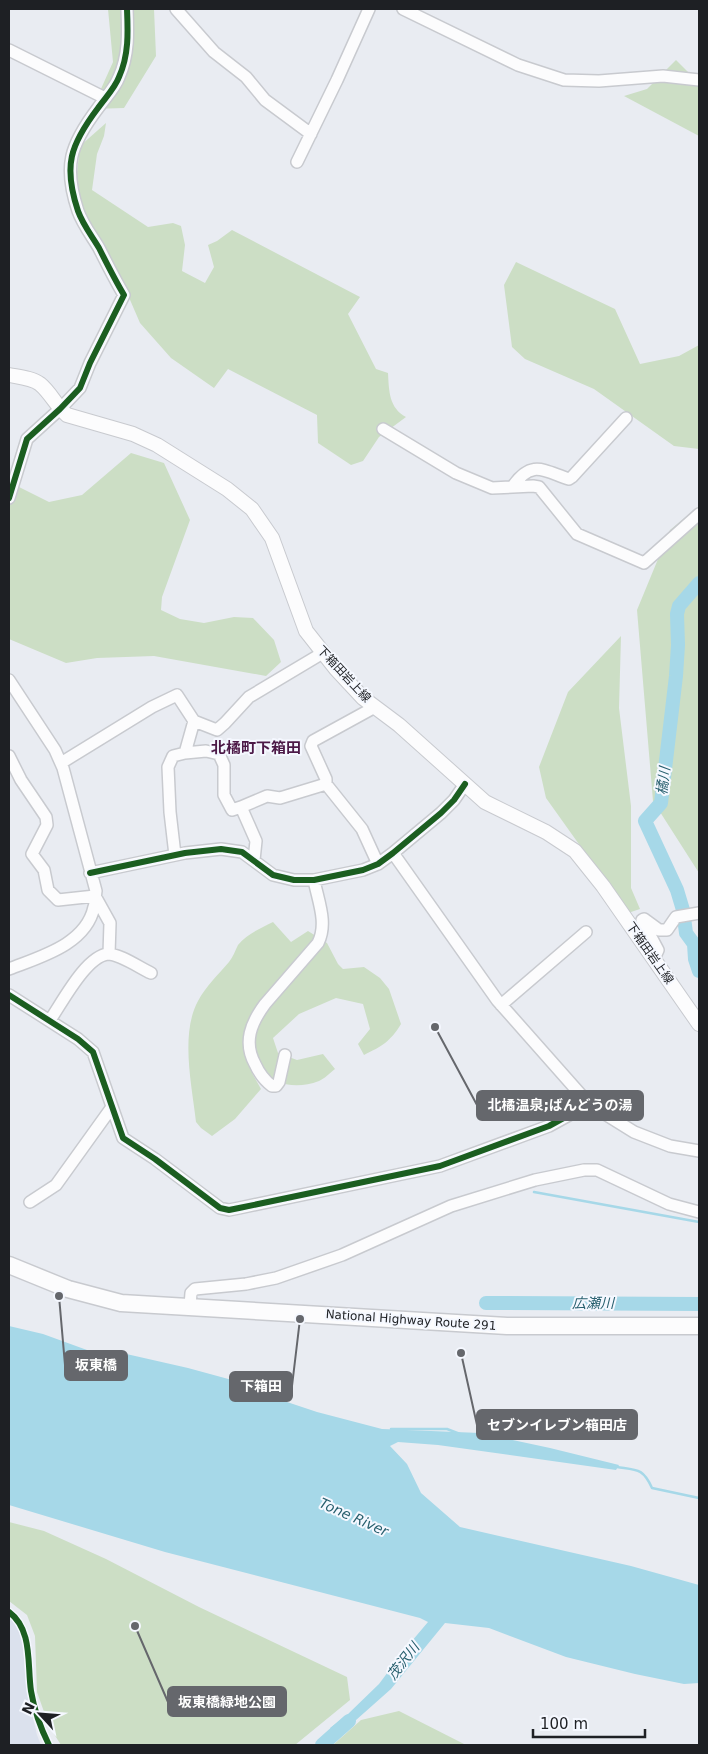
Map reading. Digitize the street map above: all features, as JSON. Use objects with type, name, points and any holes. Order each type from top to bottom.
[{"type":"highway","name":"National Highway Route 291","points":[[9,1265],[68,1290],[121,1303],[507,1326],[699,1326]]},
{"type":"main road","name":"下箱田岩上線","points":[[9,375],[34,380],[41,384],[60,409],[67,414],[133,434],[157,445],[228,489],[252,509],[272,538],[306,631],[336,669],[363,698],[399,725],[485,802],[546,832],[575,852],[603,886],[699,1024]]},
{"type":"street","points":[[9,498],[26,439],[60,409],[80,388],[90,363],[124,295],[98,246],[84,225],[78,210],[71,171],[72,153],[79,135],[119,79],[125,62],[128,39],[127,9]]},
{"type":"street","points":[[176,9],[214,52],[246,77],[265,100],[310,134]]},
{"type":"street","points":[[297,162],[369,9]]},
{"type":"street","points":[[403,9],[518,65],[564,80],[590,82],[662,76],[699,80]]},
{"type":"street","points":[[9,50],[105,98]]},
{"type":"street","points":[[513,486],[523,474],[535,468],[569,479],[572,478],[626,418]]},
{"type":"street","points":[[383,429],[456,473],[492,488],[513,486],[539,487],[577,534],[644,563],[699,514]]},
{"type":"street","points":[[9,455],[22,454]]},
{"type":"street","points":[[61,763],[152,707],[177,694],[194,721],[217,730],[249,697],[321,654]]},
{"type":"street","points":[[9,680],[61,763],[96,891],[94,908],[87,923],[69,942],[9,969]]},
{"type":"street","points":[[375,707],[313,741],[311,746],[326,779],[326,784],[362,829],[378,864]]},
{"type":"street","points":[[185,753],[194,721]]},
{"type":"street","points":[[175,856],[170,812],[168,767],[173,756],[206,751],[219,754],[224,765],[224,795],[232,810],[268,796],[280,798],[326,784]]},
{"type":"street","points":[[9,756],[21,780],[46,817],[47,825],[32,854],[44,870],[48,890],[58,900],[95,896]]},
{"type":"street","points":[[90,874],[175,856],[221,849],[242,852],[273,876],[294,880],[314,880],[363,870],[378,864],[441,813],[454,800],[465,784]]},
{"type":"street","points":[[241,807],[256,841],[254,860]]},
{"type":"street","points":[[393,853],[501,1005],[589,1104],[634,1132],[670,1146],[699,1151]]},
{"type":"street","points":[[285,1055],[280,1082],[276,1086],[272,1086],[259,1073],[251,1057],[248,1048],[249,1038],[257,1015],[318,943],[323,931],[314,880]]},
{"type":"street","points":[[95,896],[110,923],[109,954]]},
{"type":"street","points":[[654,959],[658,950],[642,920],[644,918],[659,930],[667,930],[676,917],[699,913]]},
{"type":"street","points":[[501,1005],[586,932]]},
{"type":"street","points":[[50,1020],[89,963],[109,954],[122,958],[151,973]]},
{"type":"street","points":[[9,995],[78,1039],[93,1052],[123,1138],[155,1159],[220,1208],[229,1210],[440,1166],[549,1126],[589,1104]]},
{"type":"street","points":[[30,1202],[56,1185],[112,1107]]},
{"type":"street","points":[[190,1306],[190,1293],[195,1289],[246,1284],[276,1278],[342,1255],[451,1206],[563,1173],[597,1170],[669,1204],[699,1212]]},
{"type":"shaded area","points":[[9,1616],[20,1628],[22,1634],[27,1693],[41,1745],[9,1745]]},
{"type":"green space","points":[[108,9],[154,9],[156,56],[124,108],[92,109],[113,62]]},
{"type":"green space","points":[[676,60],[699,83],[699,136],[624,96],[647,89]]},
{"type":"green space","points":[[106,123],[104,136],[97,154],[92,190],[148,227],[173,223],[181,226],[185,245],[182,271],[205,283],[214,267],[208,245],[232,230],[360,297],[348,314],[376,369],[388,373],[393,404],[406,417],[379,437],[363,461],[351,465],[318,443],[317,415],[228,369],[214,388],[171,358],[140,323],[115,265],[83,213],[76,181],[80,146]]},
{"type":"green space","points":[[516,262],[615,309],[640,364],[679,356],[699,345],[699,449],[674,446],[594,389],[525,359],[512,347],[504,285]]},
{"type":"green space","points":[[131,453],[164,463],[190,520],[162,597],[161,610],[180,619],[204,623],[234,617],[253,618],[274,640],[281,662],[266,676],[154,656],[97,658],[66,663],[9,639],[9,482],[49,502],[82,495]]},
{"type":"green space","points":[[699,506],[699,873],[653,801],[637,610],[670,530]]},
{"type":"green space","points":[[621,636],[619,708],[631,806],[631,888],[640,909],[628,913],[546,798],[539,767],[568,692]]},
{"type":"green space","points":[[273,922],[291,942],[308,931],[327,943],[338,964],[343,969],[364,967],[380,978],[389,989],[401,1024],[385,1043],[364,1055],[358,1044],[370,1029],[363,1004],[336,998],[299,1014],[273,1038],[278,1053],[297,1060],[323,1054],[335,1069],[319,1081],[310,1084],[293,1085],[271,1078],[259,1066],[252,1073],[261,1089],[235,1119],[212,1136],[196,1122],[188,1044],[193,1014],[198,1001],[208,985],[230,960],[238,945],[250,934]]},
{"type":"green space","points":[[9,1522],[44,1531],[106,1559],[199,1607],[347,1677],[350,1700],[295,1745],[61,1745],[49,1726],[37,1692],[35,1636],[27,1615],[9,1601]]},
{"type":"green space","points":[[399,1711],[466,1745],[333,1745],[361,1720]]},
{"type":"water","name":"Tone River","points":[[9,1326],[43,1334],[87,1350],[122,1353],[243,1383],[263,1394],[317,1412],[382,1429],[480,1433],[619,1465],[616,1470],[438,1445],[398,1442],[390,1446],[407,1464],[421,1493],[460,1527],[631,1566],[699,1585],[699,1683],[684,1684],[635,1674],[566,1657],[489,1628],[445,1623],[391,1689],[338,1736],[330,1728],[348,1714],[379,1684],[428,1622],[420,1618],[165,1552],[9,1505]]},
{"type":"waterway","name":"橘川","points":[[699,583],[679,606],[677,614],[676,676],[661,803],[645,821],[677,890],[683,910],[686,933],[694,944],[695,959],[699,971]]},
{"type":"waterway","points":[[534,1192],[699,1222]]},
{"type":"waterway","name":"広瀬川","points":[[486,1303],[699,1304]]},
{"type":"waterway","points":[[391,1429],[447,1429],[460,1434]]},
{"type":"waterway","points":[[617,1467],[639,1471],[646,1477],[652,1488],[699,1498]]},
{"type":"waterway","name":"茂沢川","points":[[322,1745],[349,1721]]},
{"type":"cycle path","points":[[9,498],[27,439],[80,388],[90,363],[124,295],[80,216],[73,195],[70,168],[75,145],[81,133],[115,85],[122,69],[127,43],[127,9]]},
{"type":"cycle path","points":[[90,873],[185,853],[221,849],[242,852],[273,875],[294,880],[314,880],[363,870],[378,864],[441,813],[454,800],[465,784]]},
{"type":"cycle path","points":[[9,995],[78,1039],[93,1052],[123,1138],[155,1159],[220,1208],[229,1210],[440,1166],[549,1126],[589,1104]]},
{"type":"cycle path","points":[[9,1612],[17,1619],[22,1628],[28,1648],[32,1698],[38,1719],[49,1745]]},
{"type":"place","name":"北橘温泉;ばんどうの湯","points":[[435,1027]]},
{"type":"place","name":"坂東橋","points":[[59,1296]]},
{"type":"place","name":"下箱田","points":[[300,1319]]},
{"type":"place","name":"セブンイレブン箱田店","points":[[461,1353]]},
{"type":"place","name":"坂東橋緑地公園","points":[[135,1626]]},
{"type":"district","name":"北橘町下箱田","points":[[256,748]]}]
